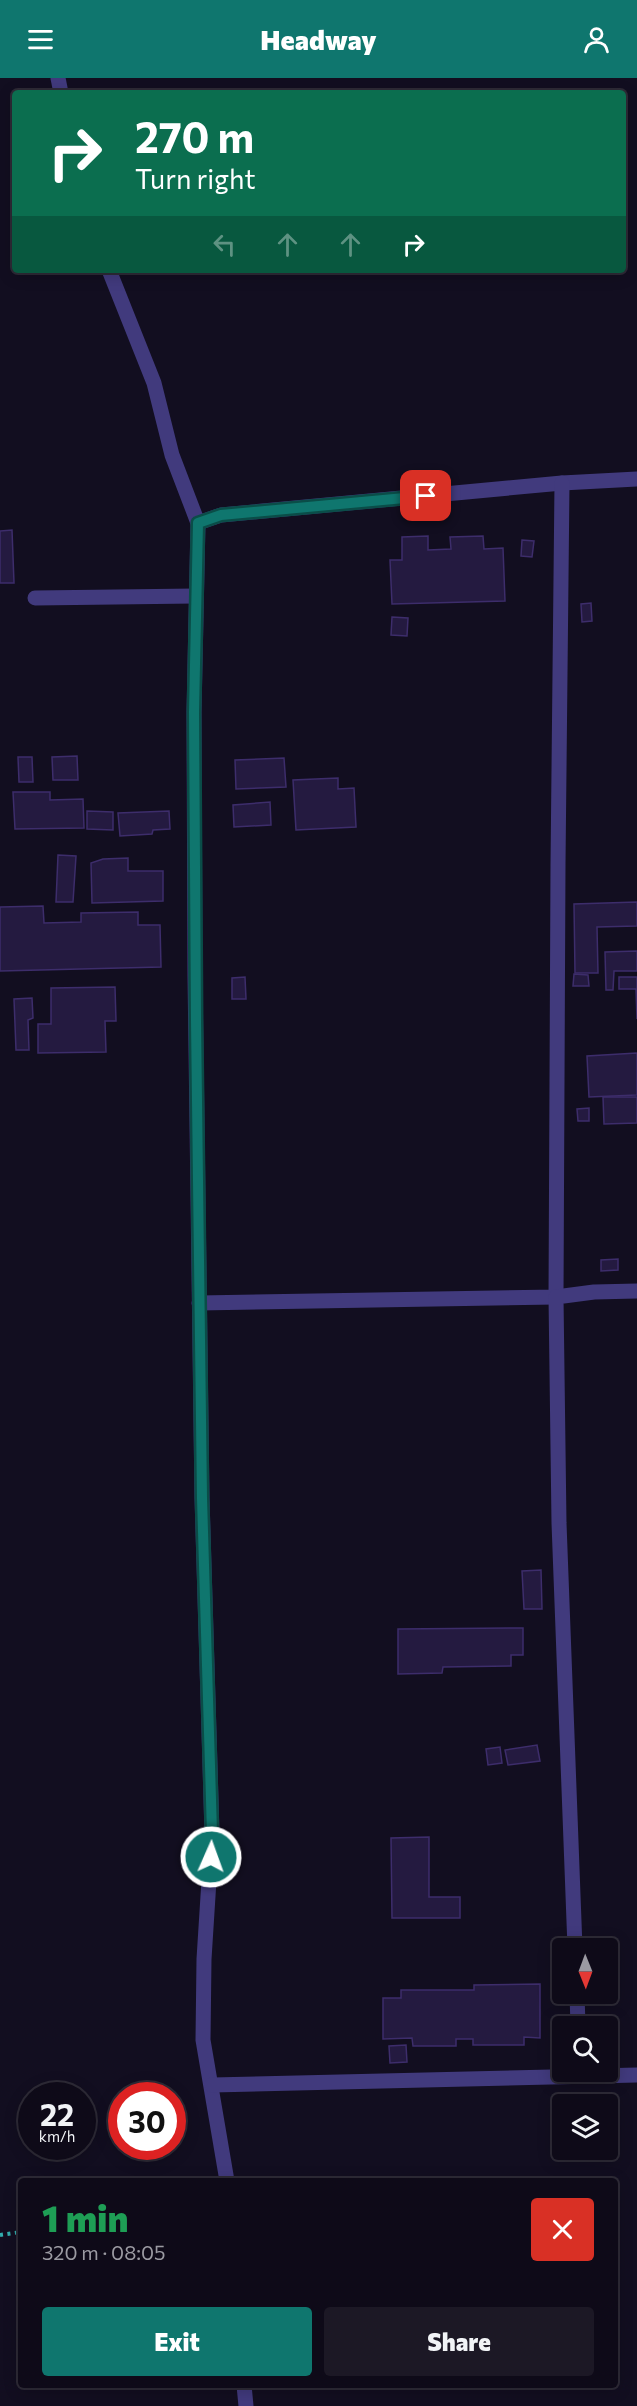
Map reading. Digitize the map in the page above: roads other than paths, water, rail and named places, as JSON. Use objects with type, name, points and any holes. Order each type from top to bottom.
[{"type":"street","points":[[110,273],[154,384],[172,455],[198,523],[195,596],[195,927],[199,1303],[212,1833],[204,1959],[203,2040],[227,2178]]},
{"type":"street","points":[[198,523],[221,515],[562,483],[637,479]]},
{"type":"street","points":[[562,483],[556,1296],[559,1523],[575,1938]]},
{"type":"street","points":[[35,598],[195,596]]},
{"type":"street","points":[[199,1303],[556,1296],[637,1291]]},
{"type":"street","points":[[212,2085],[552,2075]]},
{"type":"street","points":[[618,2075],[637,2075]]},
{"type":"street","points":[[244,2388],[246,2406]]}]
